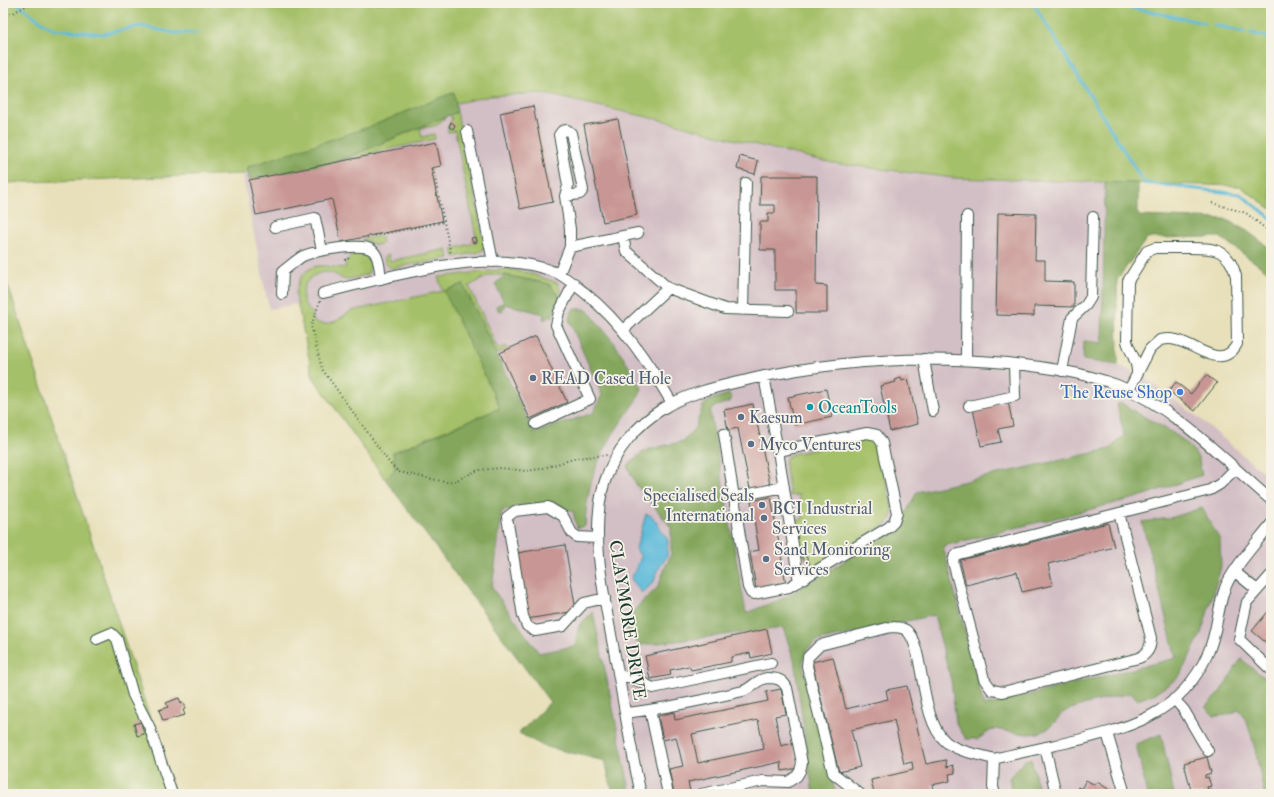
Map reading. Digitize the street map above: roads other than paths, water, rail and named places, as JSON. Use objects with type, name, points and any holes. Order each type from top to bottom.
[{"type":"street","points":[[559,274],[570,247],[570,229],[565,196],[568,186],[559,135],[562,131],[567,130],[571,133],[583,190],[580,194],[565,196]]},
{"type":"street","points":[[467,131],[492,262]]},
{"type":"street","points":[[744,310],[746,183]]},
{"type":"street","points":[[966,360],[967,216]]},
{"type":"street","points":[[1062,371],[1072,318],[1086,305],[1091,297],[1093,217]]},
{"type":"street","points":[[275,227],[315,218],[322,250]]},
{"type":"street","points":[[570,247],[638,233]]},
{"type":"street","points":[[623,236],[626,251],[668,288],[725,308],[788,311]]},
{"type":"street","points":[[282,294],[283,271],[303,257],[322,250],[360,246],[374,251],[381,279]]},
{"type":"street","points":[[1129,390],[1150,349],[1160,340],[1176,340],[1218,357],[1226,356],[1233,352],[1237,344],[1236,276],[1231,262],[1220,251],[1211,248],[1155,248],[1147,251],[1130,276],[1127,285],[1127,341],[1128,348],[1136,360],[1137,373]]},
{"type":"street","points":[[323,293],[381,279],[453,266],[492,262],[523,263],[559,274],[574,283],[602,307],[623,330],[648,363],[672,403]]},
{"type":"street","points":[[536,424],[590,399],[556,325],[559,312],[574,283]]},
{"type":"street","points":[[623,330],[668,288]]},
{"type":"street","points":[[924,359],[933,411]]},
{"type":"street","name":"CLAYMORE DRIVE","points":[[641,794],[605,598],[598,538],[601,494],[607,476],[616,458],[638,428],[655,414],[672,403],[713,389],[764,376],[805,368],[846,363],[924,359],[966,360],[1014,364],[1062,371],[1095,378],[1129,390],[1170,414],[1271,500]]},
{"type":"street","points":[[969,406],[1015,396],[1014,364]]},
{"type":"street","points":[[764,376],[778,451],[799,582]]},
{"type":"street","points":[[724,434],[748,587],[752,593],[758,594],[782,590],[799,582],[889,527],[896,518],[896,508],[882,443],[874,433],[867,433],[778,451]]},
{"type":"street","points":[[1120,513],[1151,638],[1148,651],[1138,658],[1004,692],[992,690],[985,684],[953,562],[954,555],[1210,490],[1220,484],[1235,469]]},
{"type":"street","points":[[734,497],[784,488]]},
{"type":"street","points":[[598,538],[577,537],[572,533],[564,516],[548,507],[515,511],[507,517],[523,616],[527,626],[535,631],[563,626],[584,603],[605,598]]},
{"type":"street","points":[[860,794],[833,773],[807,666],[808,657],[820,645],[891,627],[900,627],[907,631],[915,650],[930,712],[937,731],[946,742],[958,748],[994,759],[1108,733],[1148,718],[1162,710],[1190,683],[1208,654],[1216,632],[1224,590],[1235,572],[1271,524]]},
{"type":"street","points":[[1235,572],[1257,590]]},
{"type":"street","points":[[1271,575],[1247,602],[1239,639],[1270,669],[1271,668]]},
{"type":"street","points":[[97,639],[111,633],[117,639],[133,695],[149,726],[172,794]]},
{"type":"street","points":[[619,675],[632,678],[653,688],[772,662]]},
{"type":"street","points":[[626,713],[650,710],[744,690],[765,678],[776,679],[785,684],[802,763],[797,776],[784,782],[763,781],[702,794]]},
{"type":"street","points":[[1174,699],[1184,710],[1208,751]]},
{"type":"street","points":[[650,710],[668,794]]},
{"type":"street","points":[[1108,733],[1125,794]]},
{"type":"street","points":[[1045,747],[1056,794]]},
{"type":"street","points":[[994,759],[993,787],[995,794]]},
{"type":"water","points":[[646,514],[652,516],[668,540],[667,557],[657,571],[654,582],[642,593],[631,579],[641,557],[636,549]]},
{"type":"waterway","points":[[15,3],[46,25],[55,29],[103,34],[140,26],[174,33],[198,33]]},
{"type":"waterway","points":[[1033,3],[1144,183],[1240,194],[1271,218]]},
{"type":"waterway","points":[[1109,3],[1204,23]]},
{"type":"waterway","points":[[1214,25],[1245,32]]},
{"type":"waterway","points":[[1251,33],[1267,37]]},
{"type":"place","name":"READ Cased Hole","points":[[533,378]]},
{"type":"place","name":"The Reuse Shop","points":[[1180,392]]},
{"type":"place","name":"OceanTools","points":[[810,407]]},
{"type":"place","name":"Kaesum","points":[[741,417]]},
{"type":"place","name":"Myco Ventures","points":[[751,444]]},
{"type":"place","name":"Specialised Seals International","points":[[762,505]]},
{"type":"place","name":"BCI Industrial Services","points":[[764,518]]},
{"type":"place","name":"Sand Monitoring Services","points":[[766,559]]}]
